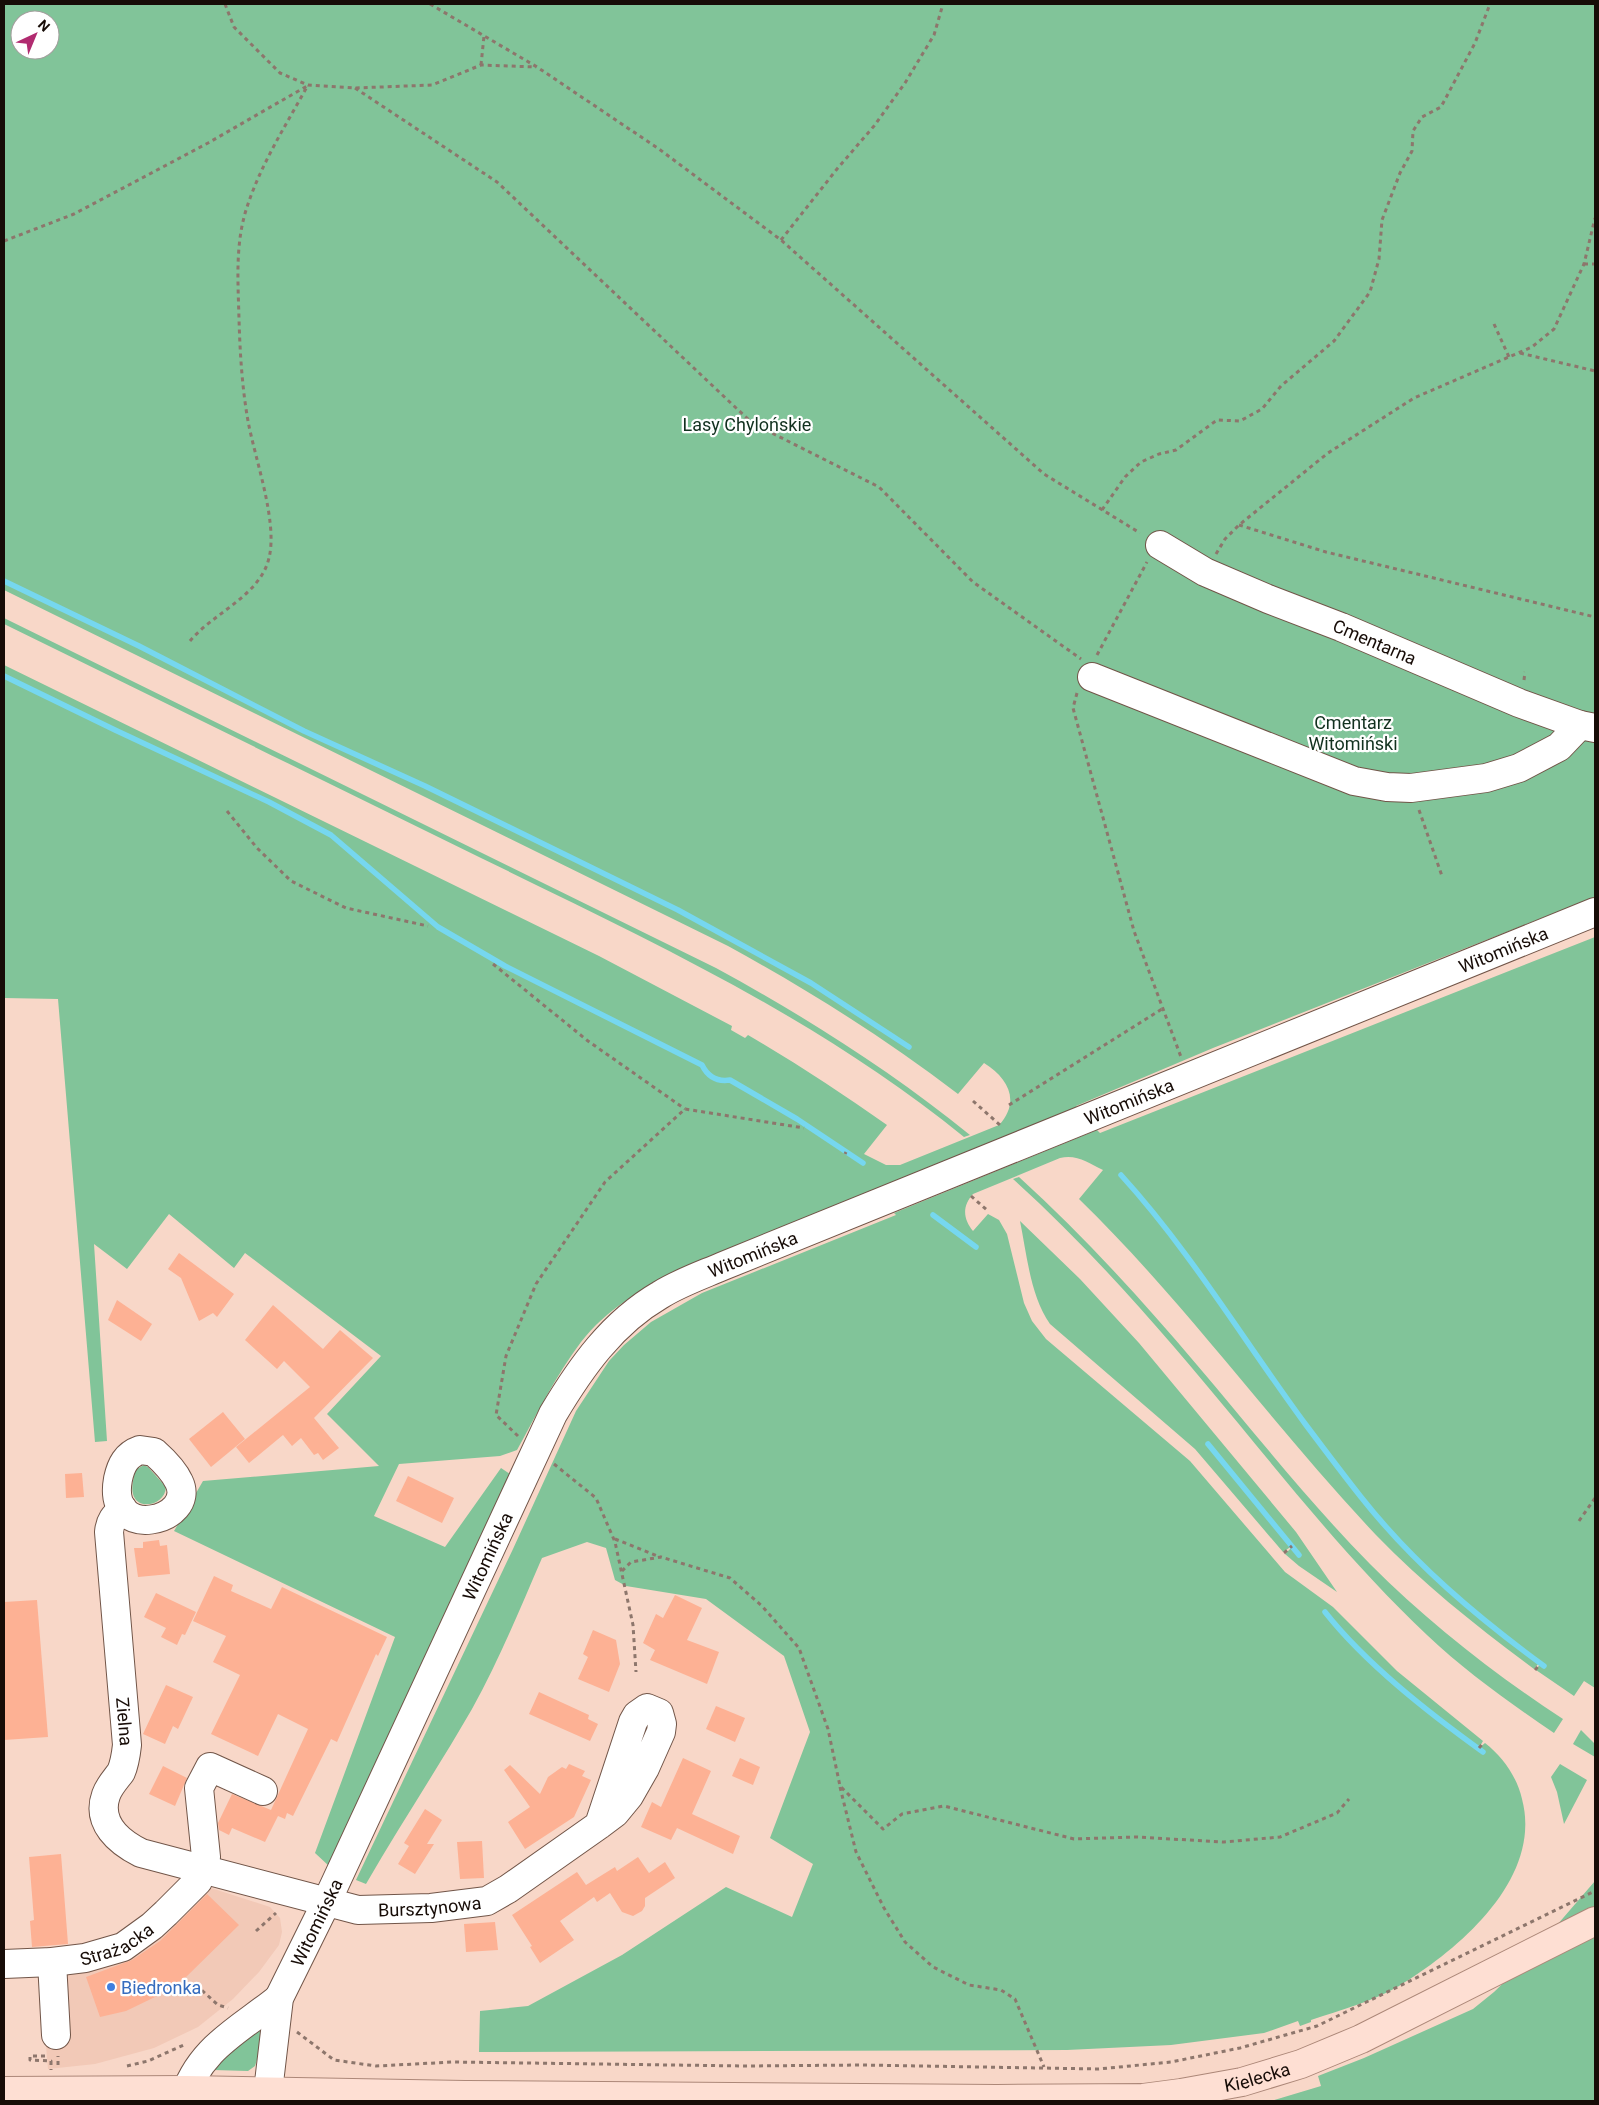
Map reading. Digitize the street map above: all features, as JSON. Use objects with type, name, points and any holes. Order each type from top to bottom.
[{"type":"main road","name":"Kielecka","points":[[4,2091],[184,2096],[227,2091],[268,2091],[997,2100],[1142,2098],[1242,2082],[1302,2064],[1361,2039],[1595,1922]]},
{"type":"street","name":"Cmentarna","points":[[1159,544],[1205,572],[1268,599],[1341,627],[1519,703],[1587,727]]},
{"type":"street","points":[[1090,665],[1354,781],[1387,787],[1411,788],[1486,778],[1519,768],[1559,747],[1587,727]]},
{"type":"street","name":"Witomińska","points":[[268,2091],[280,1998],[327,1901],[553,1414],[574,1379],[590,1358],[609,1335],[628,1318],[659,1295],[732,1262],[1595,912]]},
{"type":"street","name":"Zielna","points":[[123,1510],[114,1516],[110,1523],[109,1532],[127,1745],[125,1761],[106,1795],[104,1814],[111,1830],[123,1844],[141,1853],[327,1901]]},
{"type":"street","points":[[202,1870],[206,1857],[199,1788],[210,1767],[264,1791]]},
{"type":"street","name":"Bursztynowa","points":[[327,1901],[358,1910],[431,1908],[487,1901],[508,1889],[599,1825]]},
{"type":"street","name":"Strażacka","points":[[4,1964],[52,1962],[85,1958],[123,1947],[152,1926],[166,1913],[198,1881],[202,1870]]},
{"type":"street","points":[[52,1962],[57,2050]]},
{"type":"street","name":"Witomińska","points":[[184,2096],[201,2062],[221,2042],[280,1998]]},
{"type":"path","points":[[225,4],[234,27],[280,73],[308,85],[356,88],[432,85],[481,65],[536,67]]},
{"type":"path","points":[[356,88],[498,182],[752,423],[879,487],[973,582],[1090,665],[1159,544],[1044,474],[781,240],[659,149],[536,67],[430,4]]},
{"type":"path","points":[[781,240],[874,126],[905,83],[934,35],[943,4]]},
{"type":"path","points":[[1102,510],[1125,477],[1141,462],[1176,450],[1217,420],[1240,421],[1262,409],[1281,386],[1334,341],[1370,292],[1379,259],[1382,220],[1400,173],[1412,151],[1413,131],[1422,117],[1441,107],[1475,43],[1490,4]]},
{"type":"path","points":[[481,65],[484,36]]},
{"type":"path","points":[[4,241],[74,214],[208,143],[308,85]]},
{"type":"path","points":[[190,641],[210,621],[233,605],[256,583],[269,559],[273,533],[248,421],[241,373],[238,245],[247,207],[267,158],[308,85]]},
{"type":"path","points":[[1205,572],[1225,539],[1238,525],[1328,453],[1414,398],[1532,347],[1554,329],[1584,264],[1595,218]]},
{"type":"path","points":[[1584,264],[1595,264]]},
{"type":"path","points":[[1494,324],[1509,358]]},
{"type":"path","points":[[1519,353],[1595,371]]},
{"type":"path","points":[[1238,525],[1326,552],[1595,617]]},
{"type":"path","points":[[1073,708],[1134,931],[1182,1060],[1200,1073]]},
{"type":"path","points":[[1411,788],[1442,876]]},
{"type":"path","points":[[227,811],[257,848],[291,881],[346,908],[428,926]]},
{"type":"path","points":[[493,964],[588,1041],[685,1109],[804,1128]]},
{"type":"path","points":[[1009,1105],[1162,1009]]},
{"type":"path","points":[[973,1102],[1000,1124]]},
{"type":"path","points":[[636,1672],[634,1625],[622,1571],[614,1539],[596,1498],[546,1458],[535,1453],[496,1415],[506,1356],[536,1284],[605,1182],[685,1109]]},
{"type":"path","points":[[971,1196],[988,1211]]},
{"type":"path","points":[[1579,1521],[1595,1498]]},
{"type":"path","points":[[614,1539],[661,1557],[730,1578],[762,1606],[799,1648],[828,1729],[856,1852],[884,1908],[905,1942],[933,1967],[970,1984],[1001,1990],[1015,1999],[1044,2067]]},
{"type":"path","points":[[1284,1553],[1292,1546]]},
{"type":"path","points":[[622,1571],[631,1562],[661,1557]]},
{"type":"path","points":[[1535,1670],[1540,1664]]},
{"type":"path","points":[[1479,1748],[1484,1742]]},
{"type":"path","points":[[840,1786],[883,1829],[902,1814],[944,1806],[1074,1839],[1136,1837],[1224,1842],[1280,1838],[1337,1813],[1349,1799]]},
{"type":"path","points":[[290,2026],[334,2060],[376,2066],[453,2062],[746,2066],[862,2064],[1099,2069],[1171,2062],[1240,2048],[1317,2026],[1595,1891]]},
{"type":"path","points":[[256,1931],[280,1909]]},
{"type":"path","points":[[196,1984],[218,2005],[233,2009]]},
{"type":"path","points":[[120,2068],[148,2061],[190,2042]]},
{"type":"path","points":[[50,2076],[51,2061],[30,2060],[30,2056],[57,2050],[58,2065]]},
{"type":"shaded area","points":[[211,1888],[270,1907],[280,1918],[282,1932],[279,1945],[259,1972],[233,1999],[198,2027],[154,2048],[95,2064],[48,2069],[40,1975],[183,1908]]},
{"type":"green space","points":[[4,4],[1595,4],[1595,897],[1213,1048],[1076,1106],[1151,1077],[1148,1084],[676,1272],[625,1301],[601,1320],[581,1342],[547,1395],[517,1450],[500,1456],[399,1464],[374,1516],[445,1547],[501,1468],[510,1474],[399,1718],[329,1866],[315,1853],[395,1637],[174,1531],[203,1481],[379,1466],[327,1414],[381,1356],[245,1253],[234,1268],[169,1214],[127,1269],[94,1244],[107,1441],[95,1442],[58,999],[4,998],[4,665],[599,956],[732,1026],[731,1030],[745,1038],[748,1035],[819,1078],[887,1125],[864,1154],[886,1165],[900,1165],[999,1125],[1006,1116],[1010,1099],[1009,1091],[1000,1076],[984,1063],[958,1094],[903,1053],[846,1016],[728,946],[4,590]]},
{"type":"green space","points":[[4,618],[716,968],[815,1025],[879,1067],[970,1135],[964,1137],[908,1094],[850,1054],[791,1018],[670,951],[4,624]]},
{"type":"green space","points":[[1595,937],[1595,1688],[1584,1681],[1574,1696],[1536,1670],[1539,1663],[1534,1669],[1452,1605],[1376,1535],[1338,1494],[1156,1280],[1079,1199],[1103,1170],[1077,1158],[1060,1158],[973,1194],[967,1203],[965,1212],[967,1222],[973,1231],[988,1214],[999,1220],[1007,1234],[1024,1303],[1032,1321],[1046,1339],[1190,1461],[1285,1572],[1333,1607],[1397,1671],[1483,1741],[1479,1748],[1485,1743],[1508,1768],[1517,1783],[1522,1799],[1525,1828],[1520,1856],[1508,1883],[1491,1908],[1470,1931],[1423,1971],[1388,1992],[1367,2001],[1311,2020],[1311,2022],[1300,2026],[1298,2021],[1264,2033],[1171,2045],[1067,2050],[479,2052],[480,2011],[528,2006],[622,1955],[726,1887],[792,1917],[813,1864],[770,1838],[810,1732],[784,1656],[706,1599],[626,1586],[615,1580],[606,1548],[587,1542],[542,1558],[500,1653],[472,1709],[366,1884],[356,1880],[513,1549],[576,1411],[609,1361],[624,1345],[651,1322],[702,1293],[896,1215],[894,1213],[1097,1130],[1100,1133]]},
{"type":"green space","points":[[1019,1177],[1089,1245],[1133,1292],[1303,1491],[1370,1564],[1438,1627],[1512,1684],[1563,1719],[1554,1733],[1505,1699],[1457,1662],[1377,1585],[1306,1505],[1130,1296],[1073,1236],[1013,1179]]},
{"type":"green space","points":[[1020,1221],[1080,1279],[1139,1343],[1296,1532],[1337,1592],[1285,1554],[1292,1546],[1283,1552],[1195,1449],[1050,1324],[1043,1313],[1034,1288]]},
{"type":"green space","points":[[144,1465],[166,1487],[161,1498],[151,1504],[140,1503],[132,1491],[135,1470]]},
{"type":"green space","points":[[1581,1730],[1595,1744],[1595,1757],[1573,1744]]},
{"type":"green space","points":[[1560,1764],[1587,1780],[1564,1824],[1557,1792],[1551,1777]]},
{"type":"green space","points":[[1595,1881],[1595,2101],[1271,2101],[1321,2086],[1318,2076],[1364,2058],[1473,2009],[1526,1961]]},
{"type":"green space","points":[[258,2025],[267,2028],[255,2066],[248,2071],[213,2070],[212,2064]]},
{"type":"building","points":[[179,1253],[234,1294],[217,1317],[213,1313],[199,1321],[181,1278],[168,1269]]},
{"type":"building","points":[[117,1300],[152,1324],[141,1341],[108,1320]]},
{"type":"building","points":[[273,1305],[323,1349],[340,1330],[373,1358],[314,1418],[339,1448],[323,1460],[318,1453],[314,1455],[301,1438],[292,1446],[283,1435],[249,1463],[236,1447],[310,1387],[284,1361],[277,1369],[245,1340]]},
{"type":"building","points":[[223,1412],[245,1439],[211,1467],[189,1439]]},
{"type":"building","points":[[82,1473],[84,1497],[66,1498],[65,1474]]},
{"type":"building","points":[[408,1476],[454,1498],[442,1523],[396,1501]]},
{"type":"building","points":[[159,1540],[160,1546],[167,1545],[170,1574],[138,1577],[134,1548],[143,1548],[143,1542]]},
{"type":"building","points":[[214,1576],[233,1585],[231,1591],[271,1609],[282,1587],[387,1637],[378,1656],[376,1654],[337,1742],[331,1739],[293,1816],[287,1813],[285,1819],[278,1816],[265,1842],[232,1828],[229,1835],[219,1830],[218,1823],[232,1794],[271,1810],[308,1729],[278,1714],[258,1756],[211,1734],[240,1675],[213,1662],[226,1636],[193,1621]]},
{"type":"building","points":[[156,1593],[196,1612],[185,1635],[182,1634],[177,1645],[161,1637],[166,1628],[144,1617]]},
{"type":"building","points":[[675,1595],[702,1608],[687,1640],[719,1652],[707,1684],[650,1660],[655,1650],[643,1643],[656,1614],[663,1618]]},
{"type":"building","points":[[37,1600],[48,1737],[4,1740],[4,1602]]},
{"type":"building","points":[[593,1630],[616,1640],[620,1664],[609,1692],[578,1679],[588,1657],[583,1654]]},
{"type":"building","points":[[166,1685],[193,1697],[178,1729],[173,1726],[165,1744],[143,1734]]},
{"type":"building","points":[[539,1692],[589,1715],[588,1719],[598,1724],[590,1741],[529,1714]]},
{"type":"building","points":[[716,1706],[745,1718],[735,1742],[706,1729]]},
{"type":"building","points":[[683,1758],[711,1771],[692,1814],[740,1836],[733,1854],[677,1828],[671,1840],[641,1827],[652,1802],[661,1807]]},
{"type":"building","points":[[740,1758],[760,1767],[753,1785],[732,1776]]},
{"type":"building","points":[[569,1764],[585,1771],[582,1776],[591,1780],[574,1817],[525,1849],[508,1822],[530,1807],[504,1770],[510,1765],[540,1794],[548,1777],[562,1767],[566,1769]]},
{"type":"building","points":[[163,1766],[187,1778],[175,1806],[149,1794]]},
{"type":"building","points":[[425,1809],[442,1820],[427,1844],[434,1844],[415,1874],[398,1864],[409,1846],[404,1843]]},
{"type":"building","points":[[482,1841],[484,1878],[460,1879],[457,1842]]},
{"type":"building","points":[[61,1854],[68,1944],[32,1947],[30,1921],[34,1920],[29,1857]]},
{"type":"building","points":[[638,1857],[649,1873],[665,1862],[675,1878],[645,1898],[645,1906],[642,1911],[633,1916],[622,1912],[610,1893],[597,1902],[594,1897],[560,1921],[574,1940],[540,1963],[530,1947],[532,1946],[512,1915],[577,1872],[586,1885],[615,1867],[617,1871]]},
{"type":"building","points":[[207,1894],[239,1925],[186,1977],[155,1997],[126,2011],[100,2017],[86,1977],[132,1960],[160,1941]]},
{"type":"building","points":[[495,1922],[498,1950],[466,1952],[464,1924]]},
{"type":"waterway","points":[[4,581],[139,646],[304,731],[425,786],[678,910],[811,983],[909,1047]]},
{"type":"waterway","points":[[4,676],[269,802],[331,835],[438,927],[505,966],[702,1065],[713,1078],[730,1080],[797,1119],[863,1163]]},
{"type":"waterway","points":[[1121,1175],[1171,1235],[1306,1425],[1381,1521],[1424,1567],[1447,1588],[1494,1628],[1544,1666]]},
{"type":"waterway","points":[[933,1215],[976,1247]]},
{"type":"waterway","points":[[1208,1444],[1299,1555]]},
{"type":"waterway","points":[[1325,1612],[1359,1650],[1399,1687],[1483,1752]]},
{"type":"place","name":"Biedronka","points":[[111,1987]]},
{"type":"park label","name":"Lasy Chylońskie","points":[[747,424]]},
{"type":"park label","name":"Cmentarz Witomiński","points":[[1353,732]]}]
